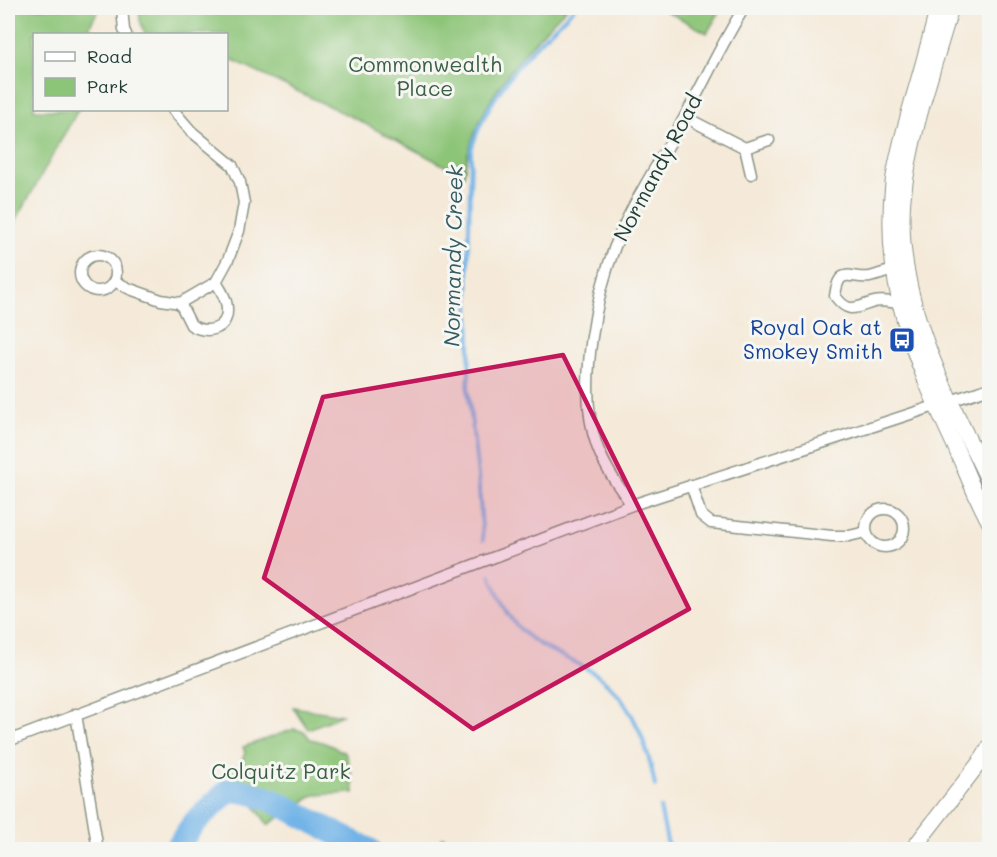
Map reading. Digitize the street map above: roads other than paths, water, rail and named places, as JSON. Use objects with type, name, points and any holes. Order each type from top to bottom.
[{"type":"main road","points":[[938,8],[903,135],[894,182],[890,228],[893,270],[898,303],[912,345],[990,484]]},
{"type":"main road","points":[[951,8],[911,149],[903,200],[904,254],[910,292],[944,404],[990,523]]},
{"type":"main road","points":[[912,849],[990,746]]},
{"type":"street","points":[[122,8],[126,33]]},
{"type":"street","name":"Normandy Road","points":[[632,505],[612,478],[597,446],[591,421],[589,397],[591,347],[606,275],[621,232],[685,117],[725,37],[744,8]]},
{"type":"street","points":[[114,281],[130,290],[161,300],[180,303],[216,282],[228,260],[239,231],[244,203],[240,182],[232,165],[191,131],[174,111]]},
{"type":"street","points":[[685,117],[745,148],[769,140]]},
{"type":"street","points":[[745,148],[751,174]]},
{"type":"street","points":[[893,270],[870,277],[849,274],[841,278],[836,296],[841,304],[848,308],[857,309],[882,301],[898,303]]},
{"type":"street","points":[[180,303],[191,325],[206,331],[221,326],[225,320],[227,306],[216,282]]},
{"type":"street","points":[[8,741],[632,505],[990,388]]},
{"type":"street","points":[[691,485],[701,515],[711,523],[832,536],[849,536],[866,532]]},
{"type":"street","points":[[76,714],[98,849]]},
{"type":"waterway","name":"Normandy Creek","points":[[483,540],[468,390],[471,150],[481,123],[503,85],[536,45],[574,8]]},
{"type":"waterway","name":"Normandy Creek","points":[[490,575],[507,612],[522,631],[539,644],[597,675],[620,698],[637,725],[643,740],[655,786]]},
{"type":"waterway","points":[[175,850],[193,824],[229,790],[254,794],[276,802],[370,850]]},
{"type":"waterway","name":"Normandy Creek","points":[[660,808],[669,850]]},
{"type":"place","name":"Royal Oak at Smokey Smith","points":[[902,340]]},
{"type":"park label","name":"Commonwealth Place","points":[[425,77]]},
{"type":"park label","name":"Colquitz Park","points":[[281,772]]}]
